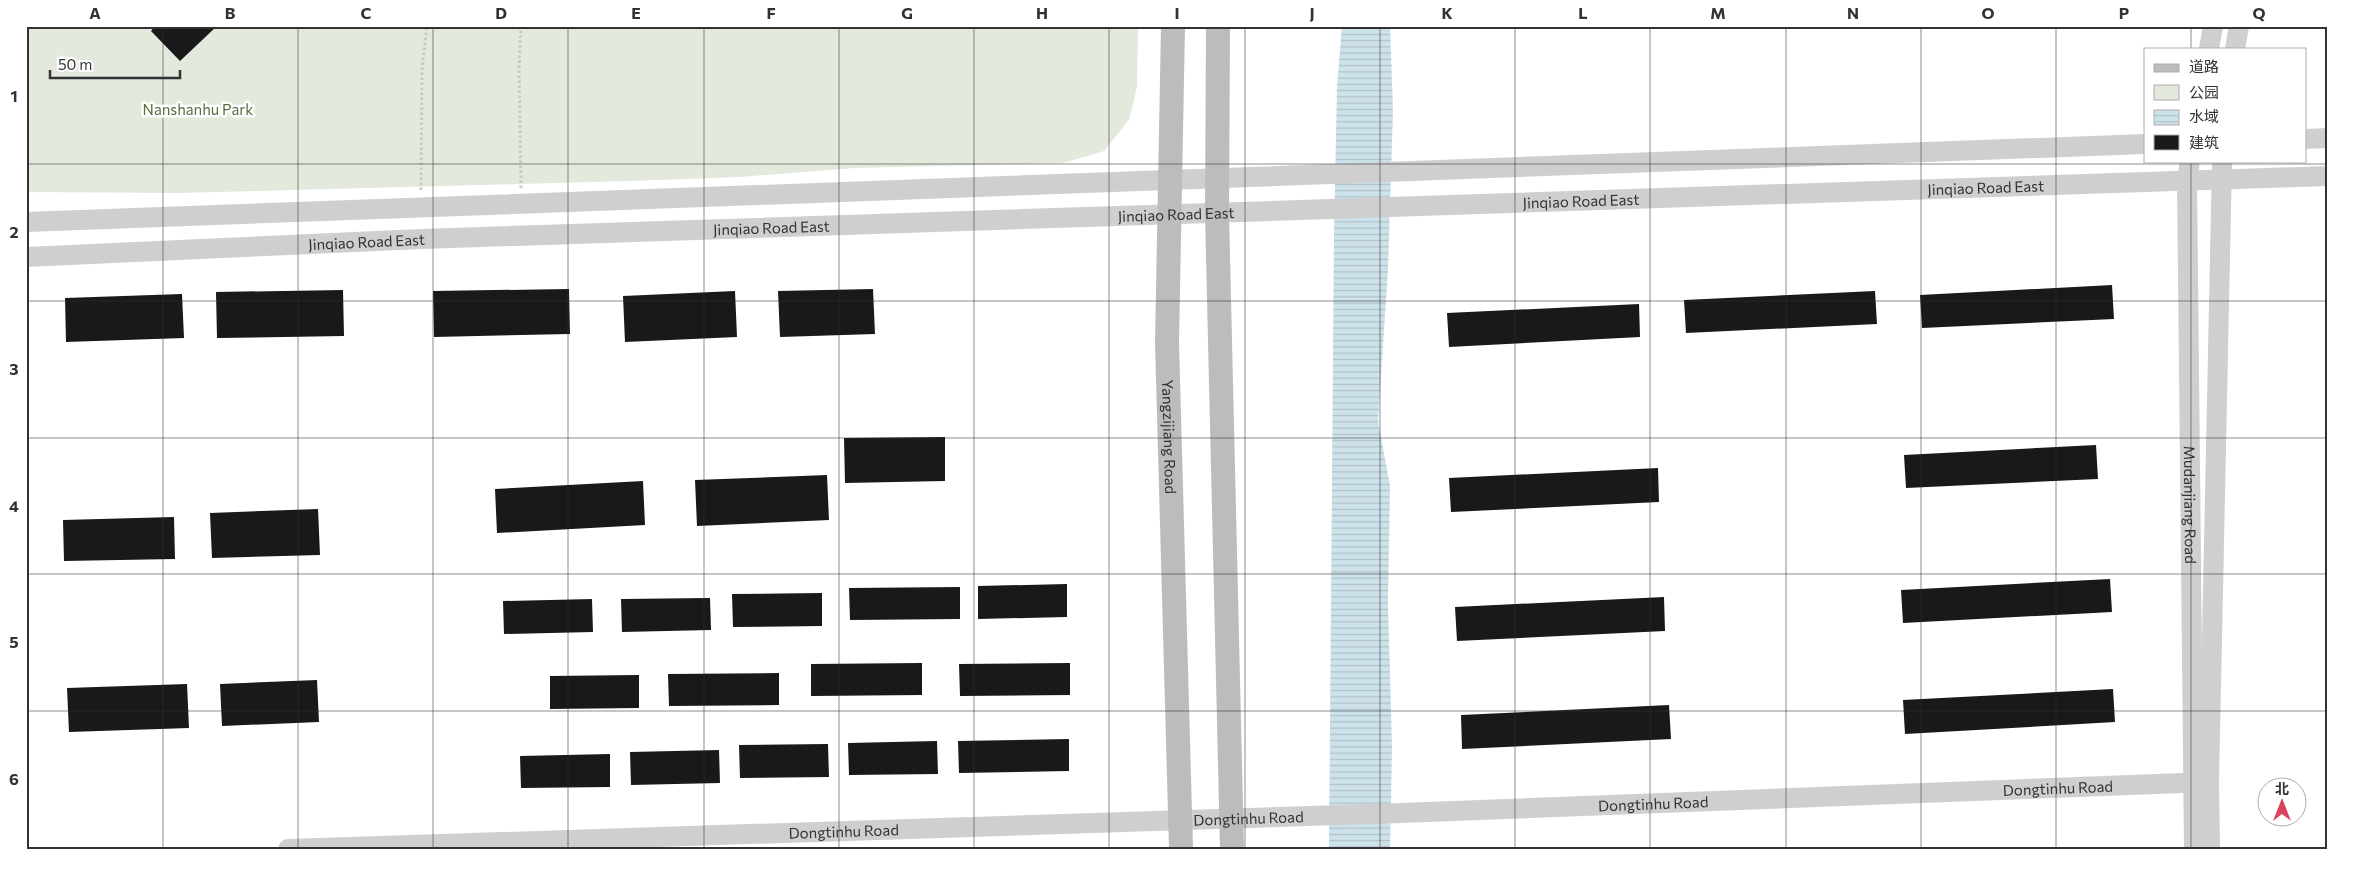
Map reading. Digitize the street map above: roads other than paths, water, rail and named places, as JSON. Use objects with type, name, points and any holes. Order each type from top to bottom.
[{"type":"main road","name":"Yangzijiang Road","points":[[1173,26],[1167,343],[1182,820],[1181,849]]},
{"type":"main road","points":[[1218,26],[1216,213],[1232,849]]},
{"type":"street","points":[[2210,48],[2213,26]]},
{"type":"street","points":[[2236,48],[2238,26]]},
{"type":"street","points":[[2306,139],[2328,138]]},
{"type":"street","name":"Jinqiao Road East","points":[[26,222],[2144,144]]},
{"type":"street","name":"Jinqiao Road East","points":[[26,257],[421,239],[1400,206],[2189,170],[2328,176]]},
{"type":"street","name":"Mudanjiang Road","points":[[2189,170],[2202,783],[2210,849]]},
{"type":"street","name":"Mudanjiang Road","points":[[2194,849],[2202,783],[2222,170]]},
{"type":"street","name":"Dongtinhu Road","points":[[288,849],[1401,813],[2202,783]]},
{"type":"water","points":[[1342,26],[1390,26],[1393,110],[1388,269],[1378,421],[1390,486],[1388,602],[1392,747],[1390,849],[1329,849],[1334,234],[1337,86]]},
{"type":"park label","name":"Nanshanhu Park","points":[[198,109]]}]
